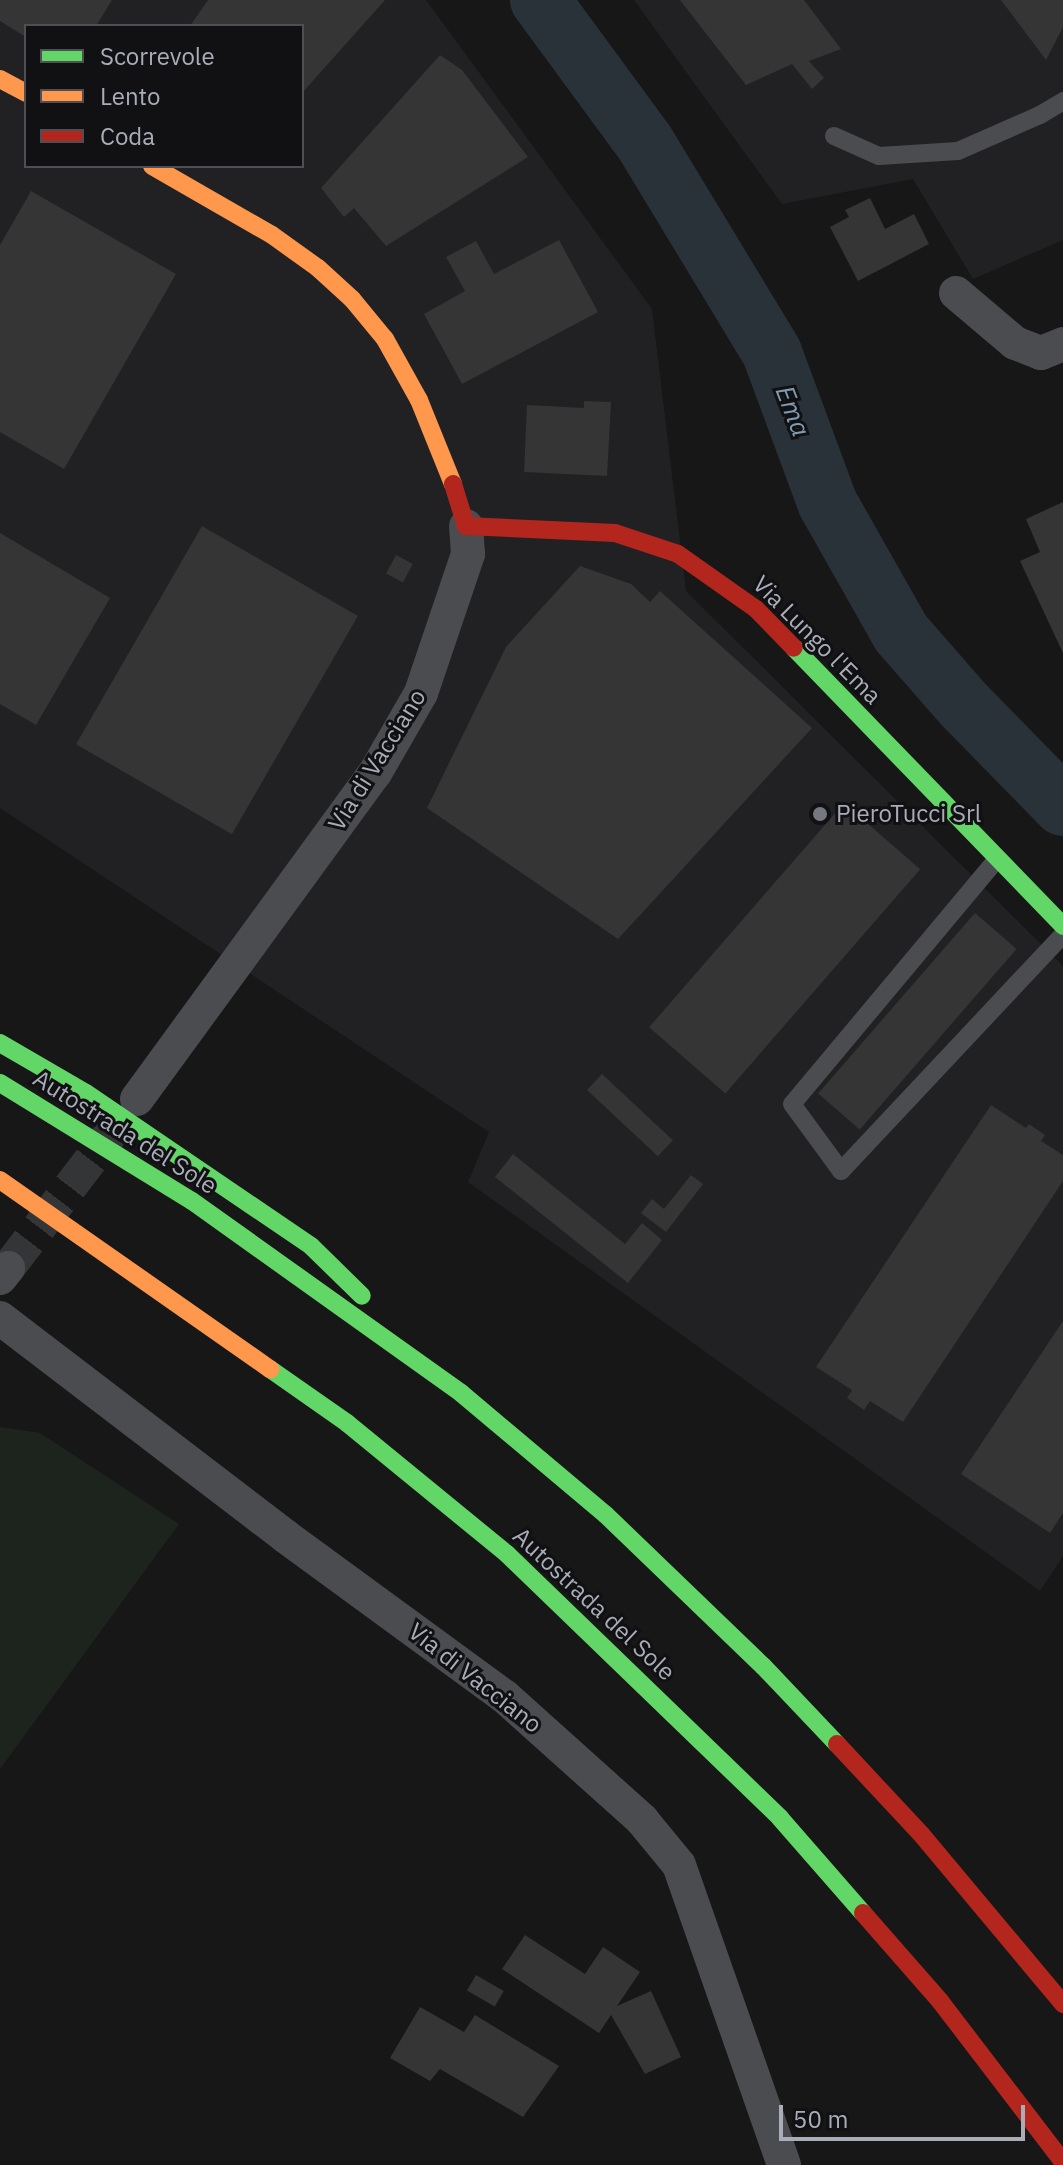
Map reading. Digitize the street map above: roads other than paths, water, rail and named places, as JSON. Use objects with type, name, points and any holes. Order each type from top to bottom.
[{"type":"main road","points":[[0,79],[24,92]]},
{"type":"main road","name":"Via di Vacciano","points":[[155,168],[272,235],[318,268],[352,299],[385,339],[419,400],[446,463],[466,526]]},
{"type":"main road","name":"Via Lungo l'Ema","points":[[466,526],[615,533],[678,554],[704,570],[756,609],[1063,926]]},
{"type":"main road","points":[[0,1043],[86,1093],[311,1246],[461,1393]]},
{"type":"main road","name":"Autostrada del Sole","points":[[0,1083],[192,1201],[461,1393],[606,1515],[763,1666],[921,1834],[1063,2004]]},
{"type":"main road","name":"Autostrada del Sole","points":[[0,1180],[347,1423],[507,1554],[780,1818],[940,2001],[1063,2162]]},
{"type":"street","points":[[956,293],[1015,343],[1041,353],[1063,344]]},
{"type":"street","name":"Via di Vacciano","points":[[137,1099],[375,773],[421,693],[468,554],[466,526]]},
{"type":"street","name":"Via di Vacciano","points":[[0,1318],[285,1536],[504,1696],[642,1820],[679,1865],[784,2165]]},
{"type":"lane","points":[[834,136],[879,156],[958,151],[1040,115],[1063,101]]},
{"type":"lane","points":[[997,859],[792,1104],[841,1171],[1063,935]]},
{"type":"waterway","name":"Ema","points":[[540,0],[645,143],[772,353],[828,504],[901,633],[965,706],[1063,806]]},
{"type":"tunnel","points":[[8,1268],[115,1128]]},
{"type":"place","name":"PieroTucci Srl","points":[[820,814]]}]
